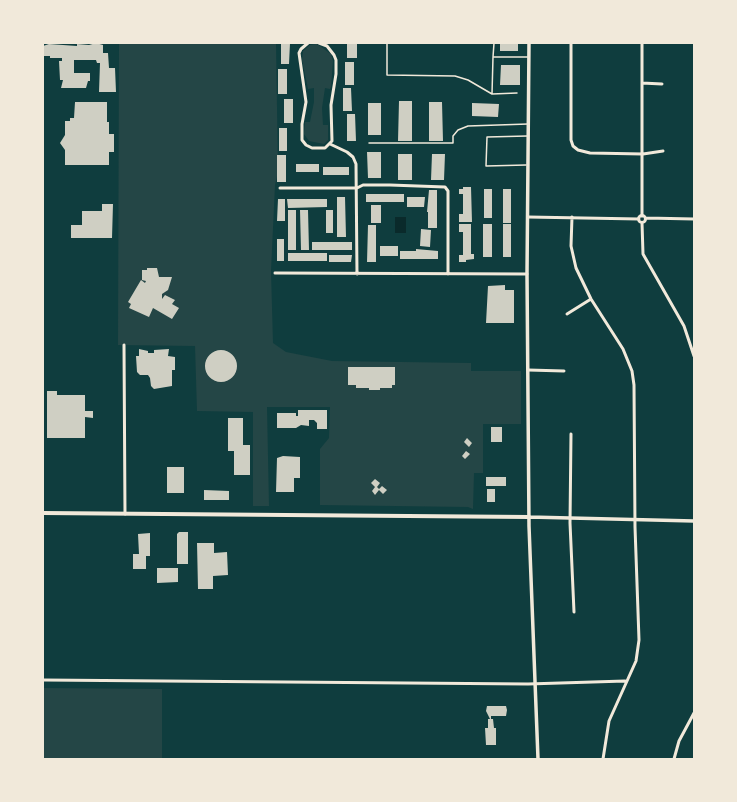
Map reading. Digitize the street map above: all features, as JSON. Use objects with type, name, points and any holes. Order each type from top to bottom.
[{"type":"main road","points":[[43,513],[529,517]]},
{"type":"street","points":[[306,44],[299,53],[306,102],[302,124],[302,140],[306,145],[312,148],[325,148],[332,141],[331,105],[336,74],[336,60],[327,46],[319,43]]},
{"type":"street","points":[[529,43],[527,274],[529,517],[538,759]]},
{"type":"street","points":[[571,43],[571,140],[573,146],[578,150],[590,153],[644,154],[663,151]]},
{"type":"street","points":[[528,217],[639,219],[642,216],[644,154],[642,43]]},
{"type":"street","points":[[642,83],[662,84]]},
{"type":"street","points":[[330,144],[346,152],[353,158],[356,164],[358,188],[357,274]]},
{"type":"street","points":[[280,188],[358,188],[363,185],[445,187],[448,192],[448,274]]},
{"type":"street","points":[[642,216],[646,218],[694,219]]},
{"type":"street","points":[[572,217],[573,258],[582,283],[623,349],[632,371],[635,399],[635,520],[639,640],[636,661],[625,681],[609,721],[603,759]]},
{"type":"street","points":[[642,223],[646,218]]},
{"type":"street","points":[[639,219],[639,222],[642,223],[643,254],[684,326],[694,356]]},
{"type":"street","points":[[275,274],[527,274]]},
{"type":"street","points":[[567,314],[591,299]]},
{"type":"street","points":[[124,345],[125,514]]},
{"type":"street","points":[[528,370],[564,371]]},
{"type":"street","points":[[571,434],[571,518],[574,612]]},
{"type":"street","points":[[529,517],[694,521]]},
{"type":"street","points":[[43,680],[535,684],[625,681]]},
{"type":"street","points":[[674,759],[679,741],[694,713]]},
{"type":"lane","points":[[386,43],[387,75],[455,76],[468,80],[492,94],[517,93]]},
{"type":"lane","points":[[492,94],[494,43]]},
{"type":"lane","points":[[493,57],[529,57]]},
{"type":"lane","points":[[369,143],[453,143],[453,136],[458,130],[468,126],[528,124]]},
{"type":"lane","points":[[528,136],[486,136],[486,166],[528,165]]},
{"type":"shaded area","points":[[119,43],[276,43],[278,172],[275,185],[271,271],[273,343],[286,352],[332,361],[471,363],[471,371],[521,371],[521,424],[483,424],[483,473],[474,473],[473,509],[468,507],[320,505],[320,449],[329,438],[330,407],[267,407],[269,506],[253,506],[253,412],[197,411],[195,346],[118,345]]},
{"type":"shaded area","points":[[317,44],[331,54],[333,61],[331,87],[330,89],[325,88],[322,108],[323,125],[328,125],[328,140],[324,144],[309,141],[304,134],[305,122],[310,122],[314,102],[314,88],[308,89],[302,60],[303,51],[310,45]]},
{"type":"shaded area","points":[[395,217],[406,217],[406,233],[395,233]]},
{"type":"shaded area","points":[[43,688],[162,689],[162,759],[43,759]]},
{"type":"building","points":[[96,43],[103,45],[103,53],[108,53],[109,68],[115,68],[116,92],[99,92],[100,63],[97,63],[96,60],[74,60],[74,73],[90,73],[90,81],[88,81],[86,88],[61,88],[63,80],[60,80],[59,61],[62,61],[62,58],[50,58],[50,56],[43,56],[43,46],[49,44],[77,46],[77,44],[89,45]]},
{"type":"building","points":[[281,43],[290,43],[289,64],[281,64]]},
{"type":"building","points":[[347,43],[357,43],[357,58],[347,58]]},
{"type":"building","points":[[500,43],[518,43],[518,51],[500,51]]},
{"type":"building","points":[[345,62],[354,62],[354,85],[345,85]]},
{"type":"building","points":[[501,65],[520,65],[520,85],[500,85]]},
{"type":"building","points":[[278,69],[287,69],[287,94],[278,94]]},
{"type":"building","points":[[343,88],[351,88],[352,111],[343,111]]},
{"type":"building","points":[[284,99],[293,99],[293,123],[284,123]]},
{"type":"building","points":[[399,101],[412,101],[412,141],[398,141]]},
{"type":"building","points":[[75,102],[107,102],[107,122],[109,122],[109,134],[114,134],[114,152],[109,152],[109,165],[65,165],[65,150],[60,143],[65,135],[65,121],[70,121],[70,118],[74,118]]},
{"type":"building","points":[[429,102],[442,102],[443,141],[429,141]]},
{"type":"building","points":[[368,103],[381,103],[381,135],[368,135]]},
{"type":"building","points":[[472,103],[499,104],[498,117],[472,116]]},
{"type":"building","points":[[347,114],[355,114],[356,141],[347,141]]},
{"type":"building","points":[[279,128],[287,128],[287,151],[279,151]]},
{"type":"building","points":[[367,152],[381,152],[381,178],[368,178]]},
{"type":"building","points":[[398,154],[412,154],[412,180],[398,180]]},
{"type":"building","points":[[432,154],[445,154],[444,180],[431,180]]},
{"type":"building","points":[[277,155],[286,155],[286,182],[277,182]]},
{"type":"building","points":[[296,164],[319,164],[319,172],[296,172]]},
{"type":"building","points":[[323,167],[349,167],[349,175],[323,175]]},
{"type":"building","points":[[463,187],[471,187],[472,222],[459,222],[459,214],[463,214],[463,194],[459,194],[459,189],[463,189]]},
{"type":"building","points":[[484,189],[492,189],[492,218],[484,218]]},
{"type":"building","points":[[503,189],[511,189],[511,223],[503,223]]},
{"type":"building","points":[[429,190],[437,190],[437,228],[428,228],[427,212]]},
{"type":"building","points":[[366,194],[404,194],[404,202],[366,202]]},
{"type":"building","points":[[337,197],[345,197],[346,237],[337,237]]},
{"type":"building","points":[[407,197],[425,197],[424,207],[407,207]]},
{"type":"building","points":[[278,199],[285,199],[285,221],[277,221]]},
{"type":"building","points":[[287,199],[327,199],[327,207],[288,208]]},
{"type":"building","points":[[102,204],[113,204],[112,238],[71,238],[71,225],[82,225],[82,211],[102,211]]},
{"type":"building","points":[[371,205],[381,205],[381,223],[371,223]]},
{"type":"building","points":[[288,210],[296,210],[296,250],[288,250]]},
{"type":"building","points":[[300,210],[308,210],[309,250],[301,250]]},
{"type":"building","points":[[326,210],[333,210],[333,233],[326,233]]},
{"type":"building","points":[[459,224],[471,224],[471,254],[474,254],[474,259],[466,260],[466,262],[459,262],[459,255],[463,255],[463,232],[459,232]]},
{"type":"building","points":[[483,224],[492,224],[492,257],[483,257]]},
{"type":"building","points":[[503,224],[511,224],[511,257],[503,257]]},
{"type":"building","points":[[368,225],[376,225],[376,262],[367,262]]},
{"type":"building","points":[[421,229],[431,230],[430,247],[420,246]]},
{"type":"building","points":[[277,239],[284,239],[284,261],[277,261]]},
{"type":"building","points":[[312,242],[352,242],[352,250],[312,250]]},
{"type":"building","points":[[380,246],[398,246],[398,256],[380,256]]},
{"type":"building","points":[[416,249],[438,251],[438,259],[400,259],[400,251],[416,251]]},
{"type":"building","points":[[288,253],[327,253],[327,261],[288,261]]},
{"type":"building","points":[[329,255],[352,255],[351,262],[329,262]]},
{"type":"building","points":[[147,268],[157,268],[159,277],[172,277],[168,290],[162,294],[162,299],[165,295],[175,300],[172,304],[179,308],[172,319],[153,308],[149,317],[129,308],[131,304],[128,302],[141,280],[145,283],[146,281],[142,280],[142,270],[147,270]]},
{"type":"building","points":[[505,285],[505,290],[514,290],[514,323],[486,323],[488,286]]},
{"type":"building","points":[[139,349],[148,351],[148,353],[154,353],[154,350],[169,349],[168,356],[175,357],[175,370],[172,370],[172,386],[154,389],[151,386],[148,375],[140,375],[137,372],[136,356],[139,356]]},
{"type":"building","points":[[221,350],[227,351],[234,357],[237,366],[236,372],[230,379],[221,382],[215,381],[208,375],[205,366],[206,360],[212,353]]},
{"type":"building","points":[[348,367],[395,367],[395,385],[392,385],[392,388],[369,390],[369,388],[356,388],[356,385],[348,385]]},
{"type":"building","points":[[47,391],[57,391],[57,395],[85,395],[85,411],[93,411],[93,418],[85,417],[85,438],[47,438]]},
{"type":"building","points":[[298,410],[327,410],[327,429],[317,429],[317,423],[314,420],[309,420],[309,426],[301,425],[296,428],[277,428],[277,413],[296,413],[296,416],[298,416]]},
{"type":"building","points":[[228,418],[243,418],[243,445],[250,445],[250,475],[234,475],[234,451],[228,451]]},
{"type":"building","points":[[491,427],[502,427],[502,442],[491,442]]},
{"type":"building","points":[[467,438],[472,443],[469,447],[464,442]]},
{"type":"building","points":[[466,451],[470,454],[465,459],[462,456]]},
{"type":"building","points":[[283,456],[300,457],[300,478],[294,478],[294,492],[276,492],[277,458]]},
{"type":"building","points":[[167,467],[184,467],[184,493],[167,493]]},
{"type":"building","points":[[486,477],[506,477],[506,486],[486,486]]},
{"type":"building","points":[[375,479],[380,483],[377,487],[379,489],[382,486],[387,490],[383,494],[379,490],[375,495],[372,491],[375,487],[371,483]]},
{"type":"building","points":[[487,489],[495,489],[495,502],[487,502]]},
{"type":"building","points":[[204,490],[229,491],[229,500],[204,500]]},
{"type":"building","points":[[179,532],[188,532],[188,564],[177,564],[177,534]]},
{"type":"building","points":[[150,533],[150,556],[146,556],[146,569],[133,569],[133,554],[139,554],[138,534]]},
{"type":"building","points":[[197,543],[214,543],[214,553],[227,552],[228,575],[213,576],[213,589],[198,589]]},
{"type":"building","points":[[157,568],[178,568],[178,582],[157,583]]},
{"type":"building","points":[[487,706],[506,706],[507,710],[506,716],[491,716],[491,719],[493,719],[494,728],[496,728],[496,745],[486,745],[485,728],[488,728],[488,719],[490,719],[486,711]]}]
